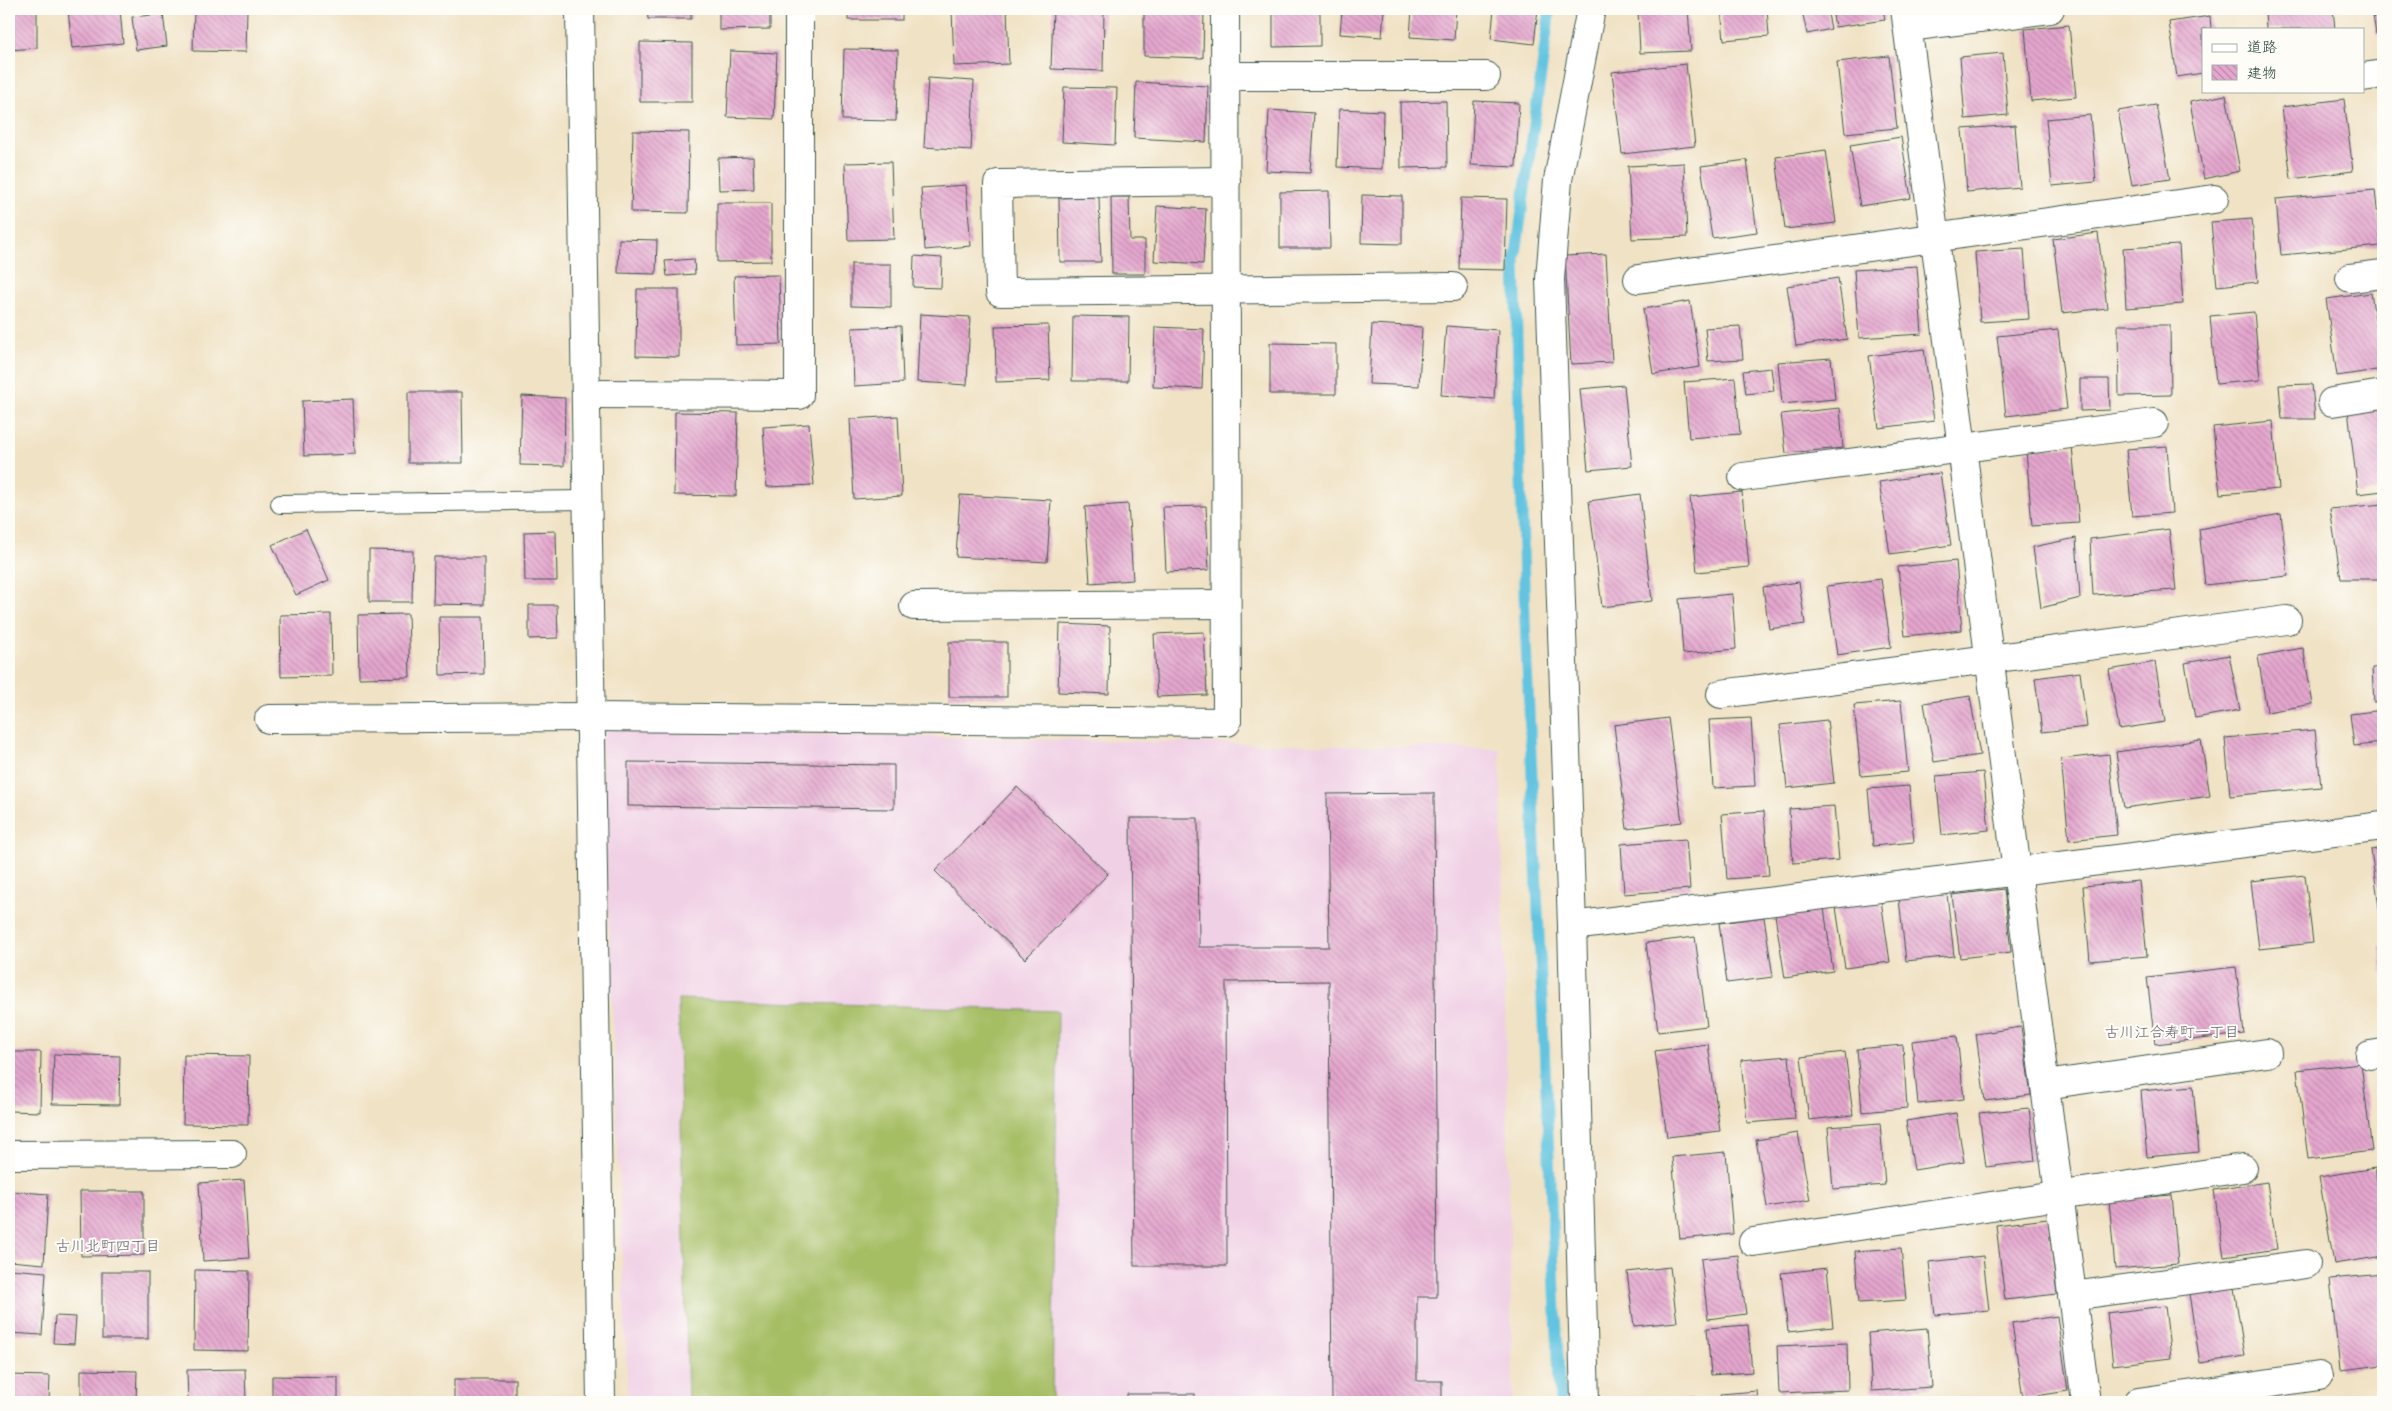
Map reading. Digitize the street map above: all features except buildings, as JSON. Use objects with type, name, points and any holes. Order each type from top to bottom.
[{"type":"street","points":[[580,9],[601,1402]]},
{"type":"street","points":[[586,394],[799,395],[799,9]]},
{"type":"street","points":[[269,718],[591,717],[1227,722],[1225,9]]},
{"type":"street","points":[[1584,1402],[1572,926],[1550,278],[1558,180],[1591,9]]},
{"type":"street","points":[[2050,9],[1907,18],[2086,1402]]},
{"type":"street","points":[[2364,77],[2383,74]]},
{"type":"street","points":[[1226,76],[1486,76]]},
{"type":"street","points":[[1226,181],[998,184],[1000,292],[1453,287]]},
{"type":"street","points":[[1638,279],[2214,199]]},
{"type":"street","points":[[2350,278],[2383,274]]},
{"type":"street","points":[[2332,402],[2383,394]]},
{"type":"street","points":[[1744,477],[2154,423]]},
{"type":"street","points":[[914,606],[1226,604]]},
{"type":"street","points":[[1721,694],[2287,620]]},
{"type":"street","points":[[1572,926],[2383,826]]},
{"type":"street","points":[[2045,1085],[2267,1053]]},
{"type":"street","points":[[9,1155],[232,1154]]},
{"type":"street","points":[[1753,1242],[2243,1168]]},
{"type":"street","points":[[2072,1296],[2306,1264]]},
{"type":"street","points":[[2138,1402],[2319,1376]]},
{"type":"lane","points":[[280,504],[588,500]]},
{"type":"shaded area","points":[[601,730],[1500,749],[1513,1402],[628,1402]]},
{"type":"green space","points":[[678,999],[1058,1011],[1052,1402],[688,1402]]},
{"type":"waterway","points":[[1550,9],[1515,261],[1525,620],[1560,1402]]},
{"type":"district","name":"古川江合寿町一丁目","points":[[2172,1031]]},
{"type":"district","name":"古川北町四丁目","points":[[108,1245]]}]
